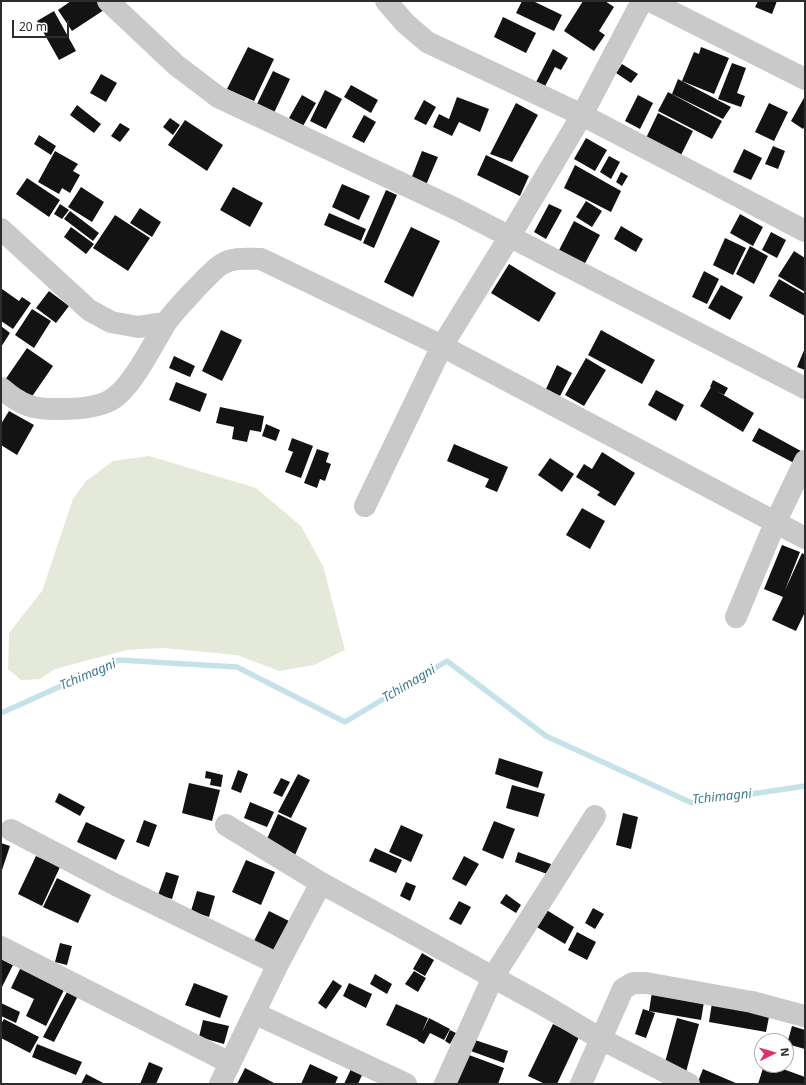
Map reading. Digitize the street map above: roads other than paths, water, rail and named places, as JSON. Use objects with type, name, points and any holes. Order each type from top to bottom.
[{"type":"street","points":[[108,1],[176,65],[218,98],[456,208],[805,388]]},
{"type":"street","points":[[386,1],[405,23],[428,42],[582,115],[805,231]]},
{"type":"street","points":[[365,506],[442,346],[582,115],[642,1]]},
{"type":"street","points":[[650,1],[805,79]]},
{"type":"street","points":[[1,229],[89,310],[111,322],[124,325],[138,327],[165,323]]},
{"type":"street","points":[[1,388],[21,404],[49,410],[80,408],[110,401],[125,387],[140,368],[165,323],[222,264],[240,258],[261,259],[442,346],[805,538]]},
{"type":"street","points":[[736,617],[775,523],[805,461]]},
{"type":"street","points":[[445,1084],[493,977],[595,816]]},
{"type":"street","points":[[226,825],[321,883],[493,977],[601,1039],[689,1084]]},
{"type":"street","points":[[11,830],[116,885],[278,964]]},
{"type":"street","points":[[220,1084],[278,964],[321,883]]},
{"type":"street","points":[[1,947],[230,1063]]},
{"type":"street","points":[[581,1084],[623,989],[633,983],[646,983],[752,1002],[805,1016]]},
{"type":"street","points":[[254,1013],[406,1084]]},
{"type":"waterway","name":"Tchimagni","points":[[1,713],[119,660],[237,667],[345,722],[447,661],[546,736],[692,803],[805,786]]}]
